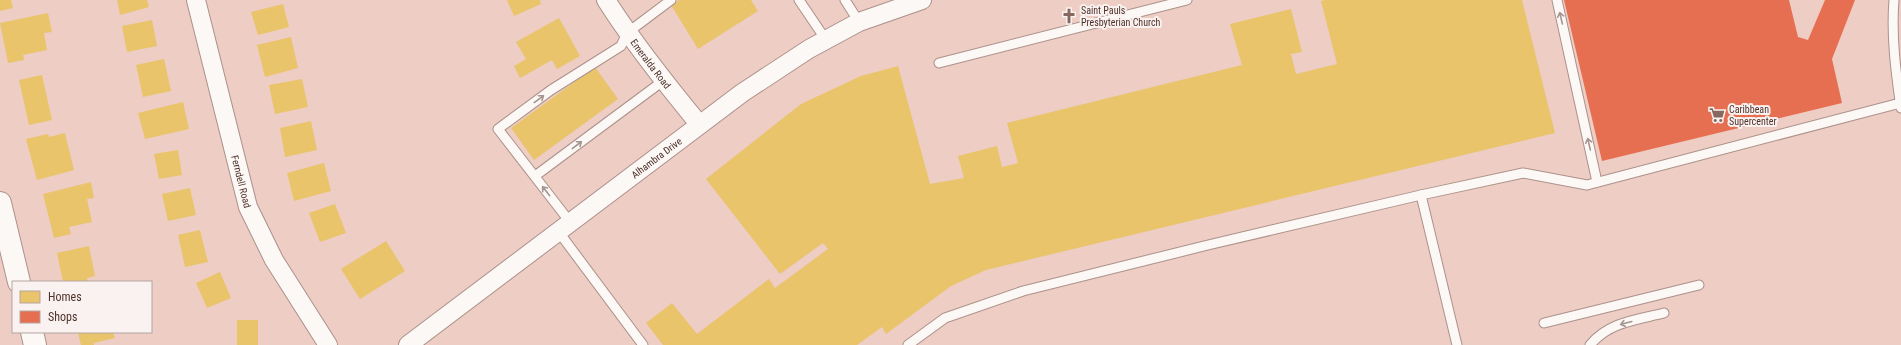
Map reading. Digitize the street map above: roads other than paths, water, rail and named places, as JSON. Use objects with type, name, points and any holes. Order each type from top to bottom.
[{"type":"street","name":"Ferndell Road","points":[[196,0],[248,207],[274,260],[328,345]]},
{"type":"street","name":"Emeralda Road","points":[[606,0],[627,33],[663,81],[699,124]]},
{"type":"street","name":"Alhambra Drive","points":[[408,345],[742,93],[809,49],[859,22],[911,2]]},
{"type":"street","points":[[0,203],[19,281]]},
{"type":"street","points":[[32,333],[35,345]]},
{"type":"lane","points":[[643,345],[564,227],[535,176],[498,129],[551,90],[621,46],[627,33],[671,0]]},
{"type":"lane","points":[[799,0],[826,40]]},
{"type":"lane","points":[[845,0],[859,22]]},
{"type":"lane","points":[[939,63],[1187,0]]},
{"type":"lane","points":[[1557,0],[1597,182]]},
{"type":"lane","points":[[908,345],[945,318],[1023,291],[1421,195],[1523,173],[1587,185],[1901,105],[1892,17],[1894,0]]},
{"type":"lane","points":[[535,176],[663,81]]},
{"type":"lane","points":[[1421,195],[1457,345]]},
{"type":"lane","points":[[1544,323],[1699,285]]},
{"type":"lane","points":[[1590,345],[1598,335],[1610,327],[1664,314]]},
{"type":"place","name":"Saint Pauls Presbyterian Church","points":[[1069,16]]},
{"type":"place","name":"Caribbean Supercenter","points":[[1717,115]]}]
